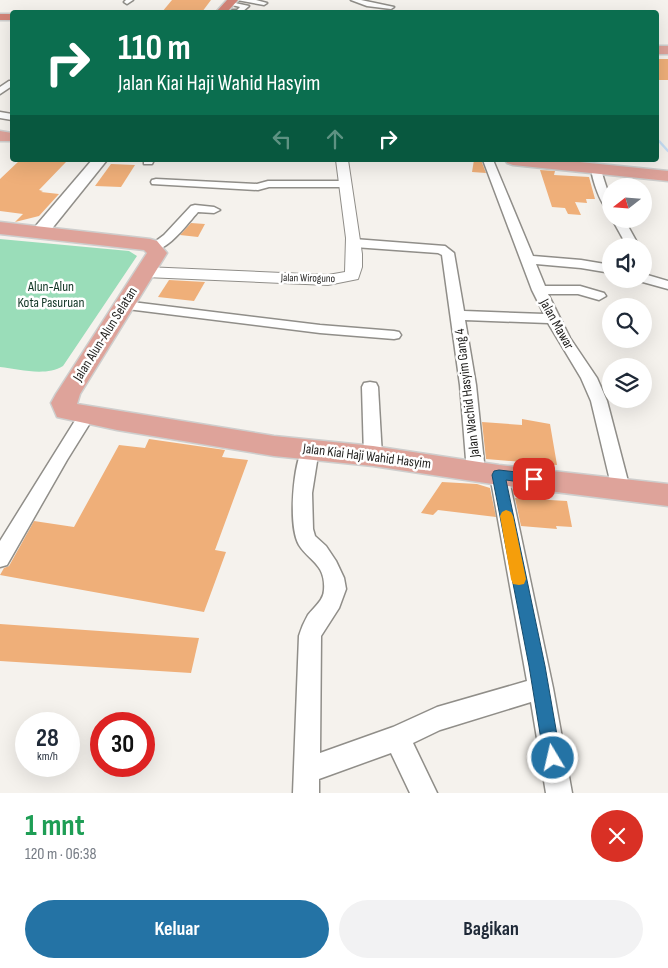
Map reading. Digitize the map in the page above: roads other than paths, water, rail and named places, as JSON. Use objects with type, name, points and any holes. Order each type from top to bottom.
[{"type":"main road","points":[[40,232],[98,162]]},
{"type":"main road","points":[[538,162],[668,176]]},
{"type":"main road","points":[[0,228],[150,245],[151,260]]},
{"type":"main road","name":"Jalan Alun-Alun Selatan","points":[[77,413],[64,404],[68,394],[151,260]]},
{"type":"main road","name":"Jalan Kiai Haji Wahid Hasyim","points":[[77,413],[274,446],[373,456],[487,473],[668,495]]},
{"type":"street","points":[[354,0],[367,4],[391,6]]},
{"type":"street","points":[[237,5],[264,3]]},
{"type":"street","name":"Jalan Wiroguno","points":[[151,260],[342,279],[354,275],[354,243],[342,162]]},
{"type":"street","name":"Jalan Mawar","points":[[489,162],[495,173],[504,203],[539,290],[553,319],[589,378],[599,401],[621,489]]},
{"type":"street","points":[[596,168],[602,189]]},
{"type":"street","points":[[156,182],[258,187],[268,184],[345,184]]},
{"type":"street","points":[[151,260],[195,208],[214,210]]},
{"type":"street","name":"Jalan Wachid Hasyim Gang 4","points":[[354,243],[441,249],[446,251],[449,257],[468,385],[487,473],[541,688],[558,793]]},
{"type":"street","points":[[528,260],[602,268]]},
{"type":"street","points":[[652,280],[668,285]]},
{"type":"street","points":[[539,290],[580,290],[599,296]]},
{"type":"street","points":[[124,305],[320,329],[394,335]]},
{"type":"street","points":[[458,315],[553,319]]},
{"type":"street","points":[[370,387],[373,456]]},
{"type":"street","points":[[0,558],[60,455],[77,413]]},
{"type":"street","points":[[310,449],[303,486],[304,537],[332,571],[335,591],[332,600],[311,630],[310,636],[306,782],[437,719],[541,688]]},
{"type":"street","points":[[397,738],[424,793]]},
{"type":"waterway","points":[[659,141],[668,151]]},
{"type":"park label","name":"Alun-Alun Kota Pasuruan","points":[[51,294]]}]
